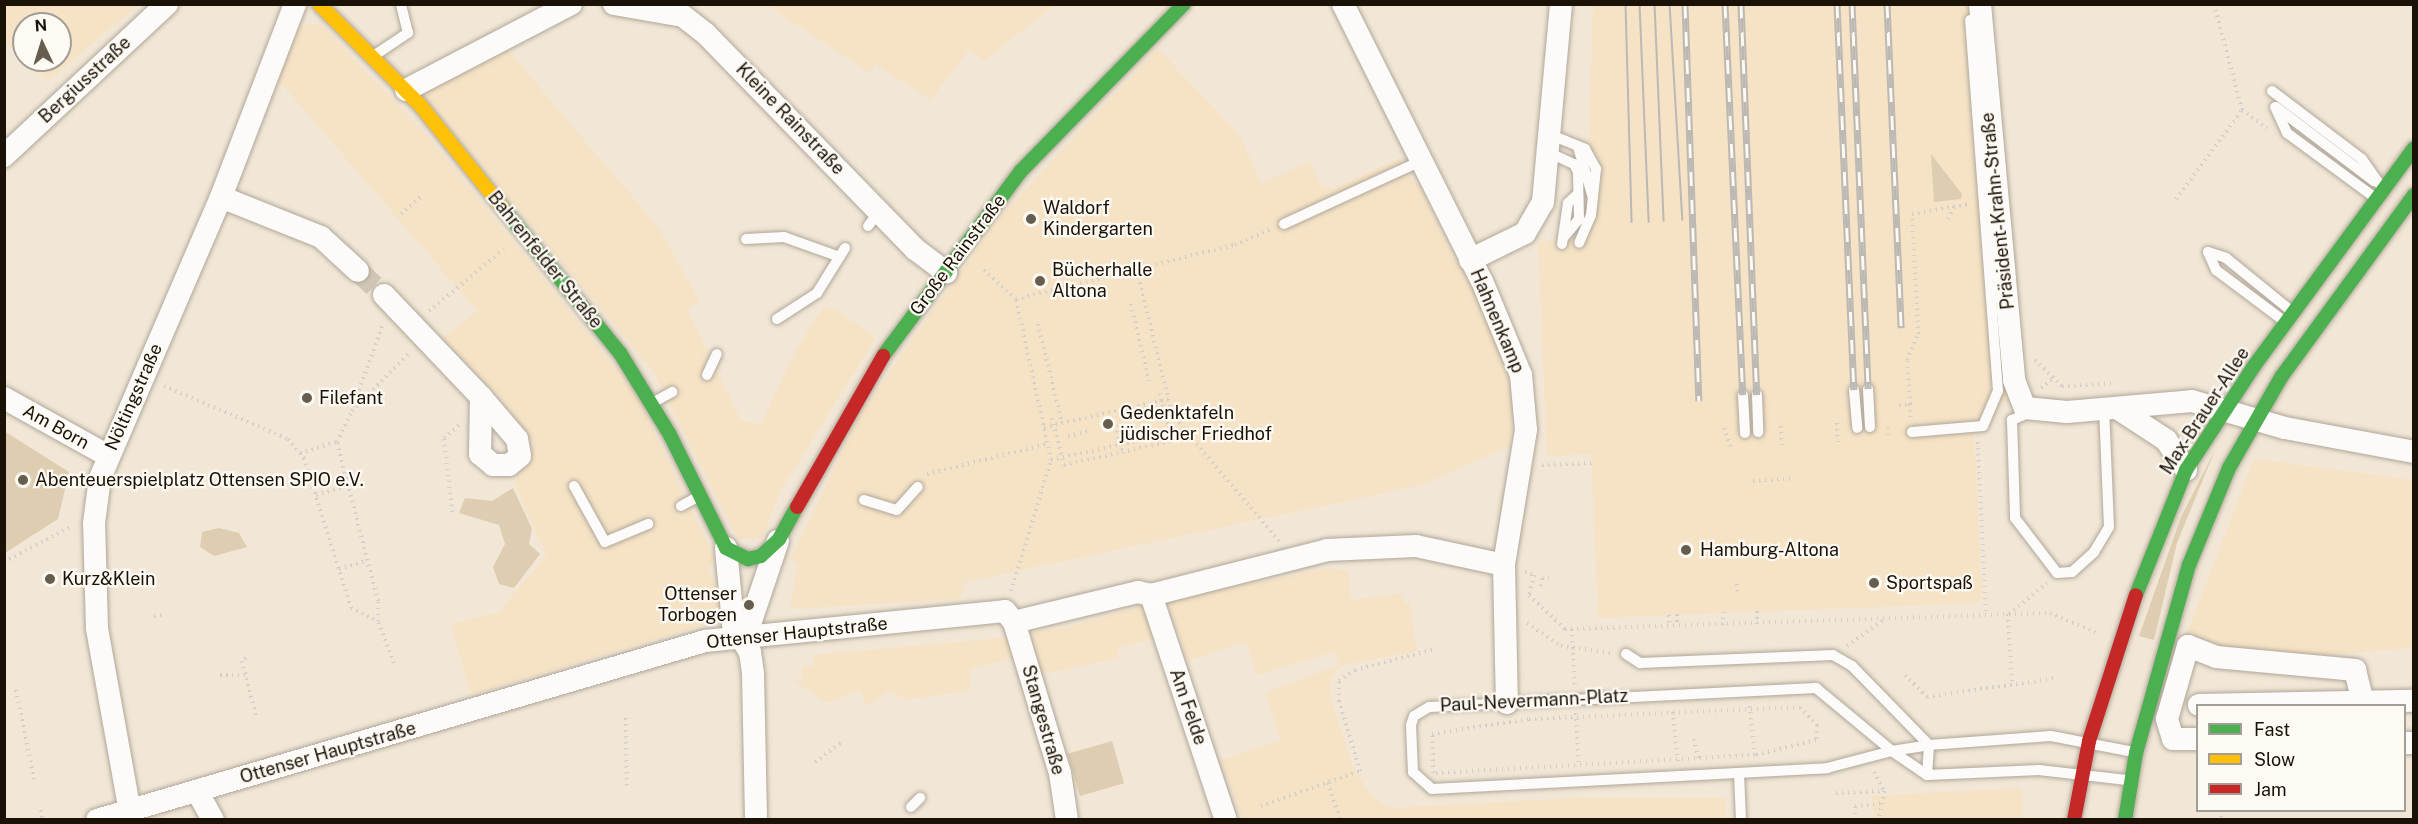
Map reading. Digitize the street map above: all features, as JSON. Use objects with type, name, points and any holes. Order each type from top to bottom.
[{"type":"main road","name":"Bahrenfelder Straße","points":[[319,4],[413,98],[620,353],[651,404],[726,548]]},
{"type":"main road","name":"Große Rainstraße","points":[[726,548],[748,559],[761,556],[778,540],[876,366],[1031,159],[1184,4]]},
{"type":"main road","name":"Max-Brauer-Allee","points":[[2074,819],[2080,778],[2089,741],[2149,555],[2186,470],[2225,408],[2289,317],[2378,192],[2414,148]]},
{"type":"main road","points":[[2318,327],[2318,307],[2383,212],[2378,192]]},
{"type":"main road","points":[[2125,819],[2136,753],[2189,565],[2254,418],[2414,195]]},
{"type":"street","name":"Bergiusstraße","points":[[4,156],[167,4]]},
{"type":"street","name":"Nöltingstraße","points":[[113,817],[97,628],[94,523],[108,456],[220,197],[295,4]]},
{"type":"street","points":[[413,98],[572,4]]},
{"type":"street","name":"Hahnenkamp","points":[[1343,4],[1470,260],[1521,375],[1526,415],[1521,466],[1504,566],[1502,622],[1507,703]]},
{"type":"street","points":[[1470,260],[1512,241],[1533,224],[1546,190],[1562,4]]},
{"type":"street","name":"Präsident-Krahn-Straße","points":[[1980,4],[2014,380],[2021,401],[2032,412]]},
{"type":"street","name":"Kleine Rainstraße","points":[[626,5],[682,16],[706,34],[873,219],[946,272]]},
{"type":"street","points":[[220,197],[321,237],[358,271]]},
{"type":"street","points":[[404,317],[481,397],[517,439],[520,456],[509,465],[493,465],[480,454],[481,397]]},
{"type":"street","name":"Am Born","points":[[4,398],[108,456]]},
{"type":"street","points":[[2032,412],[2192,401],[2225,408],[2254,418],[2414,452]]},
{"type":"street","points":[[2110,408],[2166,440],[2186,470]]},
{"type":"street","name":"Große Rainstraße","points":[[738,639],[748,630],[778,540]]},
{"type":"street","points":[[1014,622],[1138,592],[1151,595],[1292,555],[1416,546],[1504,566]]},
{"type":"street","name":"Bahrenfelder Straße","points":[[726,548],[738,639],[750,652],[753,674],[756,819]]},
{"type":"street","name":"Am Felde","points":[[1151,595],[1226,819]]},
{"type":"street","name":"Ottenser Hauptstraße","points":[[113,817],[705,641],[1005,611],[1014,622]]},
{"type":"street","name":"Stangestraße","points":[[1014,622],[1060,773],[1067,819]]},
{"type":"street","points":[[2196,739],[2173,739],[2167,719],[2188,646],[2216,657],[2355,670],[2365,704],[2414,701]]},
{"type":"street","points":[[197,791],[213,819]]},
{"type":"lane","points":[[372,57],[408,33],[401,4]]},
{"type":"lane","points":[[1911,432],[1983,426],[1998,391],[1969,4]]},
{"type":"lane","points":[[2272,92],[2362,159],[2378,192]]},
{"type":"lane","points":[[2275,107],[2378,192],[2287,133],[2275,107]]},
{"type":"lane","points":[[1550,144],[1578,147],[1596,169],[1593,198],[1579,243]]},
{"type":"lane","points":[[1550,144],[1574,164],[1578,194],[1568,203],[1563,240]]},
{"type":"lane","points":[[1284,224],[1421,161]]},
{"type":"lane","points":[[746,239],[784,237],[843,253],[817,293],[777,319]]},
{"type":"lane","points":[[2208,252],[2226,258],[2289,317],[2217,270],[2208,252]]},
{"type":"lane","points":[[707,375],[717,354]]},
{"type":"lane","points":[[1868,389],[1870,427]]},
{"type":"lane","points":[[1854,390],[1857,428]]},
{"type":"lane","points":[[651,404],[672,392]]},
{"type":"lane","points":[[1743,395],[1745,433]]},
{"type":"lane","points":[[1757,395],[1758,432]]},
{"type":"lane","points":[[2032,412],[2012,420],[2015,518],[2057,573],[2072,572],[2094,552],[2109,526],[2110,408]]},
{"type":"lane","points":[[810,482],[828,488]]},
{"type":"lane","points":[[574,486],[605,542],[648,524]]},
{"type":"lane","points":[[864,500],[897,510],[918,487]]},
{"type":"lane","points":[[681,506],[700,495]]},
{"type":"lane","points":[[1626,654],[1640,663],[1833,655],[1852,666],[1929,745],[1927,775],[2039,770],[2080,778],[2131,780]]},
{"type":"lane","name":"Paul-Nevermann-Platz","points":[[1927,775],[1892,751],[1816,688],[1429,707],[1413,716],[1413,772],[1419,783],[1432,789],[1827,768],[1892,751],[1929,745],[2052,736],[2089,741],[2136,753]]},
{"type":"lane","points":[[1739,773],[1741,819]]},
{"type":"lane","points":[[911,807],[920,798]]},
{"type":"path","points":[[2176,199],[2242,110]]},
{"type":"path","points":[[400,213],[423,195]]},
{"type":"path","points":[[1948,219],[1955,205]]},
{"type":"path","points":[[1899,405],[1910,404],[1907,360],[1918,334],[1912,214],[1955,205],[1967,205]]},
{"type":"path","points":[[1016,299],[1137,271],[1234,245],[1284,224]]},
{"type":"path","points":[[352,411],[383,324],[404,317],[523,233]]},
{"type":"path","points":[[984,270],[1016,299],[1051,460],[1017,573]]},
{"type":"path","points":[[1137,271],[1172,413],[1292,555]]},
{"type":"path","points":[[1131,304],[1149,381]]},
{"type":"path","points":[[394,663],[378,621],[368,560],[336,442],[404,317]]},
{"type":"path","points":[[1038,324],[1062,423]]},
{"type":"path","points":[[2032,357],[2062,386],[2121,383]]},
{"type":"path","points":[[143,377],[288,439],[299,453],[316,495],[351,608],[378,621]]},
{"type":"path","points":[[1052,418],[1064,465],[1172,441],[1160,394]]},
{"type":"path","points":[[1163,408],[1170,402]]},
{"type":"path","points":[[1043,427],[1170,402]]},
{"type":"path","points":[[1139,420],[1172,413]]},
{"type":"path","points":[[452,512],[444,438],[450,428],[479,422]]},
{"type":"path","points":[[1838,423],[1838,442]]},
{"type":"path","points":[[1116,425],[1122,452]]},
{"type":"path","points":[[1781,426],[1782,445]]},
{"type":"path","points":[[1043,427],[1055,430]]},
{"type":"path","points":[[1051,460],[1185,430]]},
{"type":"path","points":[[1068,436],[1089,431]]},
{"type":"path","points":[[1980,436],[1986,615]]},
{"type":"path","points":[[299,453],[336,442]]},
{"type":"path","points":[[918,487],[930,469],[1047,444]]},
{"type":"path","points":[[1521,466],[1592,463]]},
{"type":"path","points":[[1753,480],[1794,478]]},
{"type":"path","points":[[316,495],[348,486]]},
{"type":"path","points":[[4,562],[62,527],[94,523]]},
{"type":"path","points":[[339,569],[368,560]]},
{"type":"path","points":[[1504,566],[1542,578],[1548,577]]},
{"type":"path","points":[[2008,614],[2057,573]]},
{"type":"path","points":[[1534,575],[1529,595],[1565,629],[2050,613],[2103,636],[2123,636]]},
{"type":"path","points":[[1541,586],[1542,578]]},
{"type":"path","points":[[1737,584],[1738,592]]},
{"type":"path","points":[[1757,611],[1757,624]]},
{"type":"path","points":[[1723,625],[1724,612]]},
{"type":"path","points":[[154,616],[166,614]]},
{"type":"path","points":[[1677,614],[1677,626]]},
{"type":"path","points":[[2008,614],[2012,682]]},
{"type":"path","points":[[1669,615],[1670,627]]},
{"type":"path","points":[[1833,655],[1886,619]]},
{"type":"path","points":[[1502,622],[1532,623],[1561,646],[1626,654]]},
{"type":"path","points":[[1572,629],[1579,767]]},
{"type":"path","points":[[1261,806],[1360,771],[1339,702],[1339,681],[1355,670],[1432,650]]},
{"type":"path","points":[[246,658],[242,661],[256,716]]},
{"type":"path","points":[[220,675],[246,675]]},
{"type":"path","points":[[1905,675],[1927,697],[2012,682],[2057,678]]},
{"type":"path","points":[[16,690],[34,779]]},
{"type":"path","points":[[1750,702],[1755,757]]},
{"type":"path","points":[[1800,707],[1820,734],[1811,743],[1755,757],[1700,762],[1433,773],[1432,734],[1576,716],[1800,707]]},
{"type":"path","points":[[1673,712],[1678,762]]},
{"type":"path","points":[[626,717],[627,788]]},
{"type":"path","points":[[1694,739],[1700,762]]},
{"type":"path","points":[[815,762],[842,742]]},
{"type":"path","points":[[1867,758],[1884,791],[1879,819]]},
{"type":"path","points":[[1328,783],[1340,819]]},
{"type":"path","points":[[1836,793],[1884,791]]},
{"type":"path","points":[[1855,819],[1855,806],[1882,803]]},
{"type":"path","points":[[41,810],[43,819]]},
{"type":"shaded area","points":[[5,4],[138,4],[72,61],[72,12],[12,12],[12,49],[5,42]]},
{"type":"shaded area","points":[[773,4],[1055,5],[984,61],[969,50],[931,100],[876,65],[870,73],[771,8]]},
{"type":"shaded area","points":[[1593,5],[1972,5],[2009,399],[1974,426],[1982,598],[1977,603],[1598,618],[1591,454],[1547,456],[1538,242],[1586,236]]},
{"type":"shaded area","points":[[321,24],[431,140],[635,392],[715,558],[708,569],[721,599],[717,621],[471,695],[451,624],[499,612],[546,555],[514,483],[534,446],[510,408],[442,338],[477,311],[274,75],[299,26]]},
{"type":"shaded area","points":[[502,43],[659,228],[700,302],[687,309],[741,420],[761,424],[795,351],[823,308],[836,309],[876,338],[780,492],[762,539],[738,539],[654,373],[424,97],[432,80]]},
{"type":"shaded area","points":[[1157,48],[1240,135],[1261,183],[1310,162],[1322,186],[1333,189],[1400,158],[1412,182],[1419,183],[1450,252],[1471,282],[1507,369],[1513,404],[1510,446],[1422,485],[965,582],[960,599],[795,609],[790,604],[798,563],[790,560],[861,412],[995,222]]},
{"type":"shaded area","points":[[38,72],[59,72],[48,81]]},
{"type":"shaded area","points":[[1931,154],[1962,194],[1961,199],[1934,202]]},
{"type":"shaded area","name":"Abenteuerspielplatz Ottensen SPIO e.V.","points":[[4,431],[69,472],[58,519],[5,553]]},
{"type":"shaded area","points":[[2215,450],[2177,543],[2154,640],[2139,636],[2181,517]]},
{"type":"shaded area","points":[[2254,459],[2413,480],[2413,648],[2264,660],[2185,639]]},
{"type":"shaded area","points":[[513,488],[532,529],[529,544],[540,554],[514,588],[499,584],[493,567],[505,544],[499,525],[459,513],[465,498],[492,501]]},
{"type":"shaded area","points":[[219,528],[239,533],[247,547],[214,556],[200,547],[202,532]]},
{"type":"shaded area","points":[[1328,568],[1348,571],[1351,600],[1403,593],[1404,603],[1410,603],[1417,651],[1339,666],[1331,679],[1331,699],[1353,767],[1371,795],[1389,808],[1576,798],[1725,798],[1726,819],[1242,819],[1221,760],[1281,740],[1265,693],[1339,665],[1333,652],[1257,675],[1246,642],[1188,661],[1167,600]]},
{"type":"shaded area","points":[[1145,605],[1155,638],[1117,649],[1119,658],[1038,675],[1024,631],[1060,629]]},
{"type":"shaded area","points":[[1011,637],[1016,656],[970,670],[971,690],[906,700],[889,691],[866,706],[860,690],[826,703],[793,680],[803,679],[802,667],[814,666],[813,655]]},
{"type":"shaded area","points":[[1112,741],[1124,783],[1080,796],[1068,754]]},
{"type":"shaded area","points":[[2022,788],[2023,819],[1874,819],[1872,796]]},
{"type":"tunnel","points":[[358,271],[384,295]]},
{"type":"tram line","points":[[1626,4],[1632,222]]},
{"type":"tram line","points":[[1640,4],[1649,222]]},
{"type":"tram line","points":[[1655,4],[1664,221]]},
{"type":"tram line","points":[[1670,4],[1683,220]]},
{"type":"railway","points":[[1685,4],[1699,401]]},
{"type":"railway","points":[[1725,4],[1743,395]]},
{"type":"railway","points":[[1741,4],[1757,395]]},
{"type":"railway","points":[[1837,4],[1854,390]]},
{"type":"railway","points":[[1852,4],[1868,389]]},
{"type":"railway","points":[[1887,4],[1901,328]]},
{"type":"traffic: fast","points":[[883,356],[1021,171],[1184,4]]},
{"type":"traffic: fast","points":[[2136,595],[2186,470],[2254,366],[2414,148]]},
{"type":"traffic: fast","points":[[2125,820],[2136,753],[2189,565],[2229,468],[2282,376],[2414,195]]},
{"type":"traffic: fast","points":[[502,207],[620,353],[670,435],[726,548],[748,559],[761,556],[779,539],[797,507]]},
{"type":"traffic: slow","points":[[319,4],[421,106],[502,207]]},
{"type":"traffic: jam","points":[[797,507],[883,356]]},
{"type":"traffic: jam","points":[[2074,820],[2089,741],[2136,595]]},
{"type":"place","name":"Waldorf Kindergarten","points":[[1031,219]]},
{"type":"place","name":"Bücherhalle Altona","points":[[1040,281]]},
{"type":"place","name":"Filefant","points":[[307,398]]},
{"type":"place","name":"Gedenktafeln jüdischer Friedhof","points":[[1108,424]]},
{"type":"place","name":"Abenteuerspielplatz Ottensen SPIO e.V.","points":[[23,480]]},
{"type":"place","name":"Hamburg-Altona","points":[[1686,550]]},
{"type":"place","name":"Kurz&Klein","points":[[50,579]]},
{"type":"place","name":"Sportspaß","points":[[1874,583]]},
{"type":"place","name":"Ottenser Torbogen","points":[[749,605]]}]
